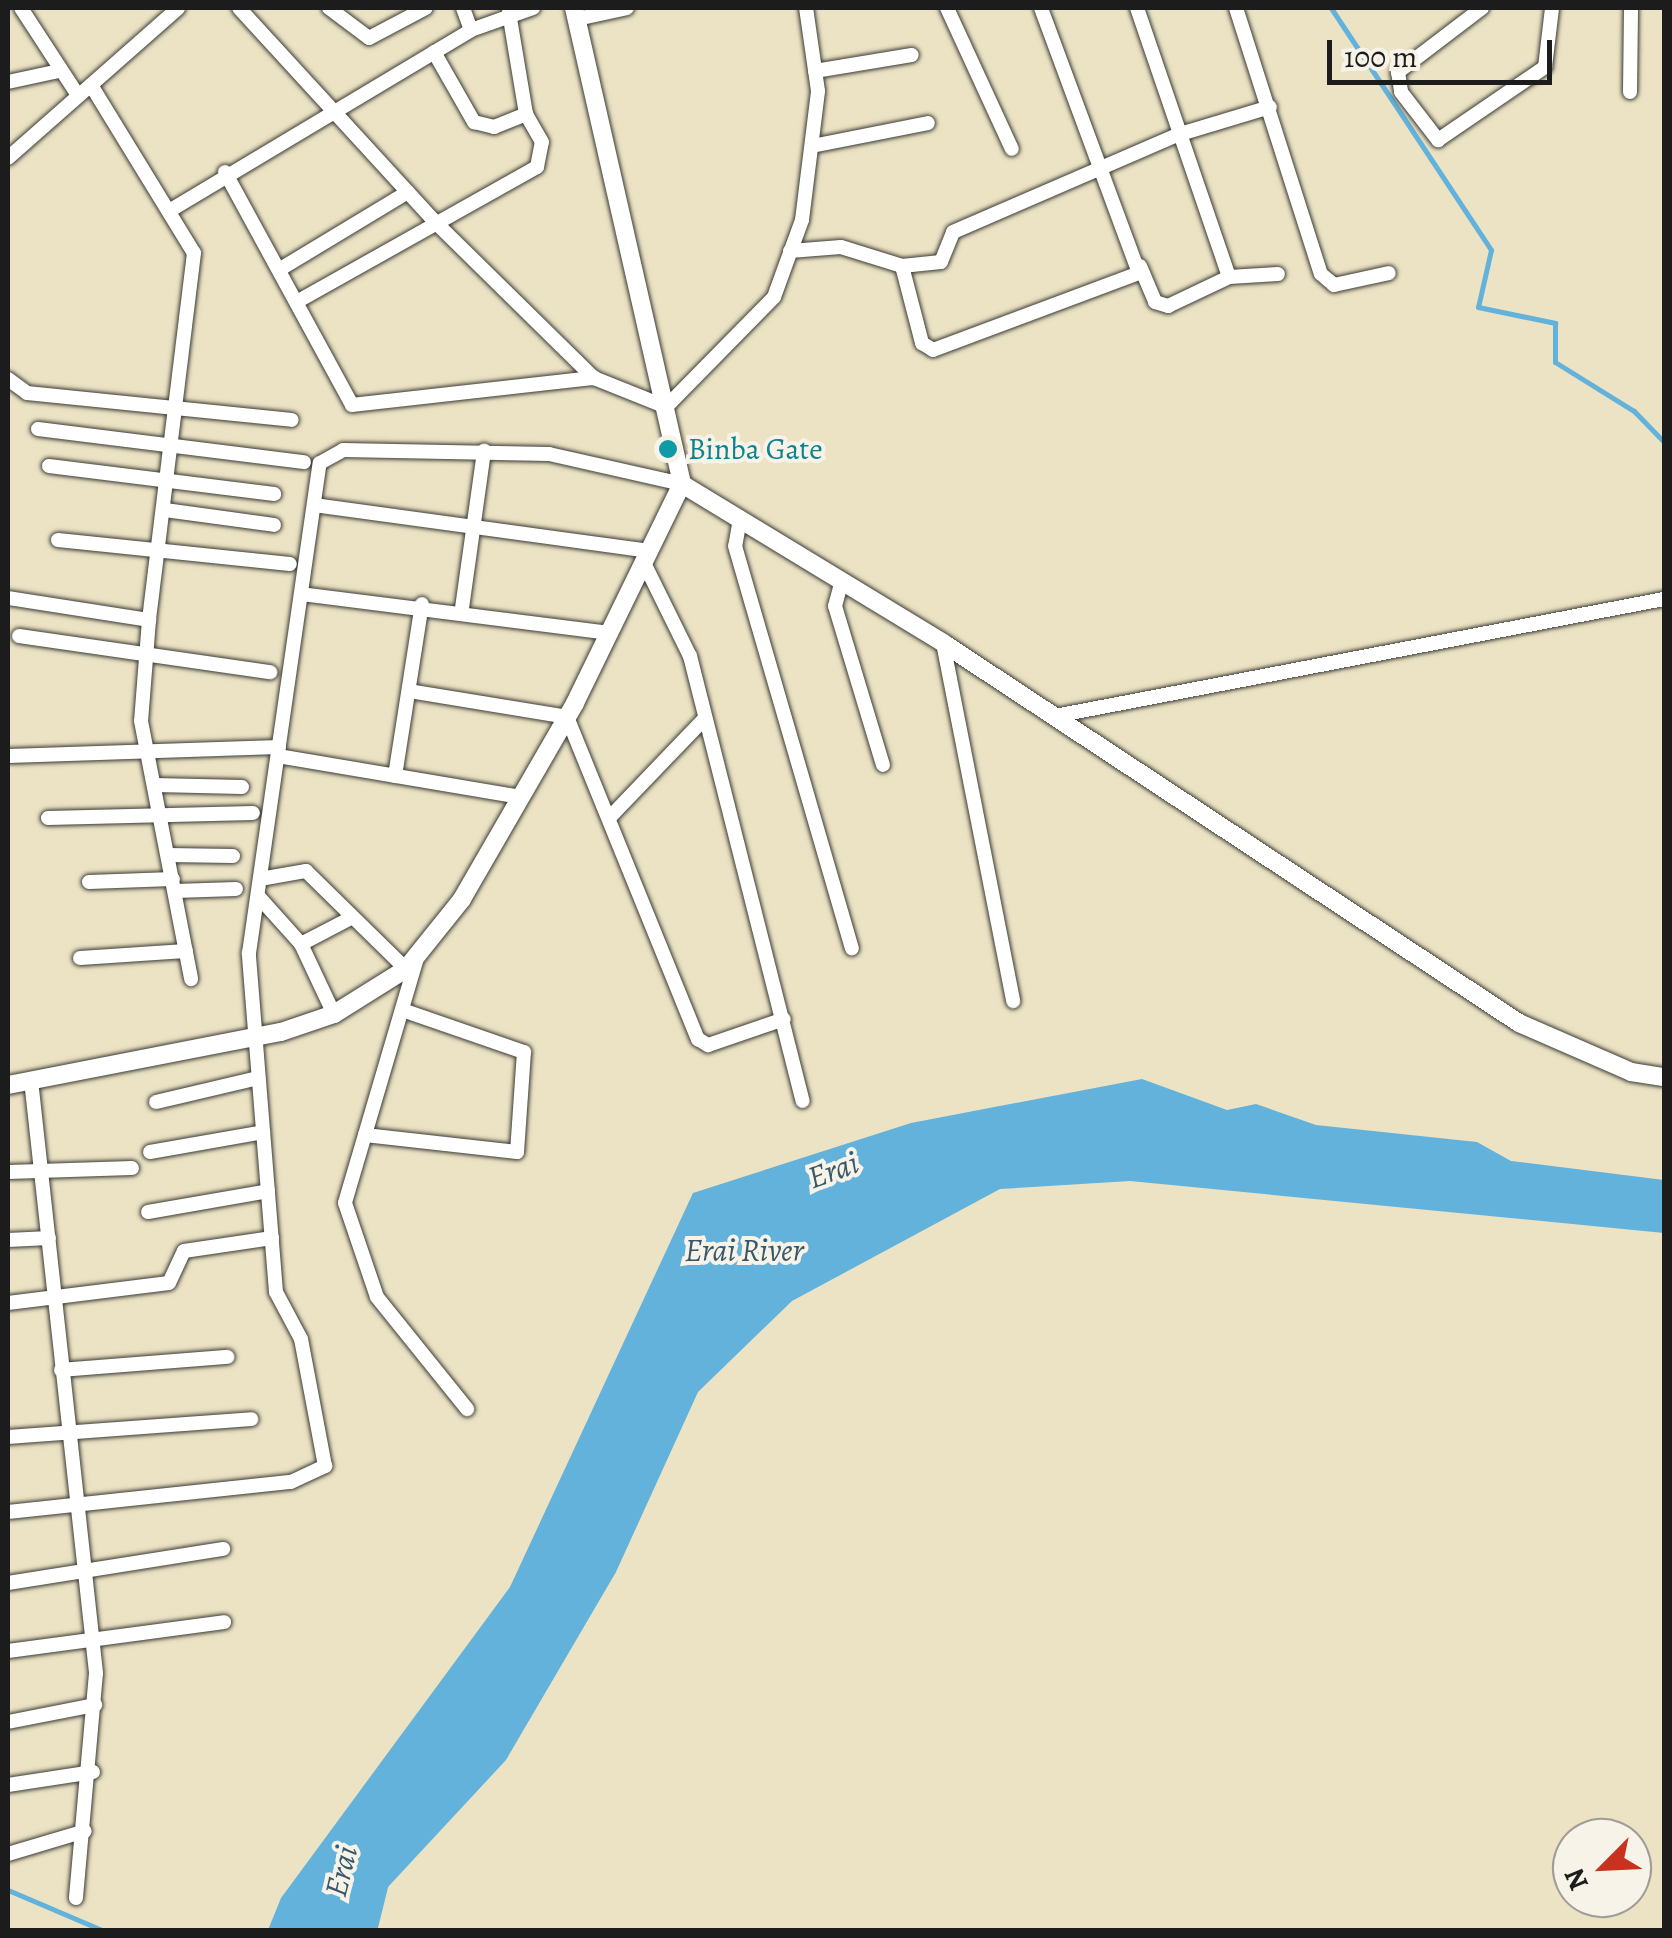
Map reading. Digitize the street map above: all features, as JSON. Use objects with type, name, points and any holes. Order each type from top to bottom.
[{"type":"main road","points":[[8,1085],[250,1036],[334,1014],[406,968],[521,797],[567,717],[682,484],[575,13]]},
{"type":"main road","points":[[682,484],[943,642],[1519,1022],[1631,1072],[1664,1076]]},
{"type":"street","points":[[21,8],[76,94]]},
{"type":"street","points":[[8,158],[178,8]]},
{"type":"street","points":[[239,8],[433,220],[594,378],[666,407],[774,297],[790,252],[817,145],[815,71],[806,8]]},
{"type":"street","points":[[329,8],[370,38],[426,8]]},
{"type":"street","points":[[464,8],[471,30]]},
{"type":"street","points":[[169,211],[226,172],[471,30],[509,12],[534,8]]},
{"type":"street","points":[[575,13],[627,8]]},
{"type":"street","points":[[948,8],[1012,148]]},
{"type":"street","points":[[1042,8],[1156,302],[1168,306],[1228,277],[1278,274]]},
{"type":"street","points":[[1137,8],[1228,277]]},
{"type":"street","points":[[1236,8],[1325,280],[1388,273]]},
{"type":"street","points":[[1482,8],[1398,72],[1401,92],[1438,140],[1545,67],[1552,8]]},
{"type":"street","points":[[1630,92],[1631,8]]},
{"type":"street","points":[[300,300],[433,220],[537,167],[542,142],[526,114],[509,12]]},
{"type":"street","points":[[434,52],[474,122],[494,127],[526,114]]},
{"type":"street","points":[[815,71],[912,55]]},
{"type":"street","points":[[8,82],[59,71]]},
{"type":"street","points":[[90,85],[169,211],[195,268],[149,620],[144,745],[156,785],[190,978]]},
{"type":"street","points":[[790,252],[841,247],[902,266],[940,262],[953,232],[1104,172],[1177,135],[1270,108]]},
{"type":"street","points":[[817,145],[928,123]]},
{"type":"street","points":[[226,172],[300,300],[342,395],[356,406],[594,378]]},
{"type":"street","points":[[282,268],[408,192]]},
{"type":"street","points":[[902,266],[922,343],[932,350],[1125,285],[1140,266]]},
{"type":"street","points":[[8,379],[27,393]]},
{"type":"street","points":[[8,398],[27,393],[292,420]]},
{"type":"street","points":[[38,429],[304,462]]},
{"type":"street","points":[[8,1512],[76,1500],[291,1482],[326,1466],[301,1339],[278,1302],[258,1078],[250,1036],[260,879],[320,463],[333,451],[484,451],[588,458],[682,484]]},
{"type":"street","points":[[462,608],[484,451]]},
{"type":"street","points":[[49,466],[274,494]]},
{"type":"street","points":[[314,505],[475,523],[646,556],[682,628],[803,1100]]},
{"type":"street","points":[[164,510],[274,525]]},
{"type":"street","points":[[740,518],[735,546],[852,948]]},
{"type":"street","points":[[58,540],[290,564]]},
{"type":"street","points":[[842,580],[835,606],[882,764]]},
{"type":"street","points":[[301,594],[462,608],[611,632]]},
{"type":"street","points":[[8,598],[149,620]]},
{"type":"street","points":[[1055,716],[1664,599]]},
{"type":"street","points":[[395,776],[422,604]]},
{"type":"street","points":[[19,636],[145,658],[270,672]]},
{"type":"street","points":[[943,642],[1013,1001]]},
{"type":"street","points":[[409,691],[567,717],[612,814],[700,1042],[784,1019]]},
{"type":"street","points":[[612,814],[706,718]]},
{"type":"street","points":[[8,756],[144,745],[279,752],[521,797]]},
{"type":"street","points":[[156,785],[242,788]]},
{"type":"street","points":[[48,818],[158,812],[252,813]]},
{"type":"street","points":[[168,855],[233,856]]},
{"type":"street","points":[[260,879],[306,871],[350,918],[406,968]]},
{"type":"street","points":[[89,882],[236,889]]},
{"type":"street","points":[[258,896],[301,944],[334,1014]]},
{"type":"street","points":[[301,944],[350,918]]},
{"type":"street","points":[[80,958],[186,951]]},
{"type":"street","points":[[418,953],[345,1203],[368,1277],[388,1315],[467,1409]]},
{"type":"street","points":[[365,1135],[518,1152],[524,1052],[402,1010]]},
{"type":"street","points":[[156,1102],[258,1078]]},
{"type":"street","points":[[31,1080],[92,1637],[94,1772],[76,1898]]},
{"type":"street","points":[[150,1152],[263,1132]]},
{"type":"street","points":[[8,1172],[132,1168]]},
{"type":"street","points":[[148,1212],[268,1191]]},
{"type":"street","points":[[8,1240],[49,1238]]},
{"type":"street","points":[[8,1303],[177,1282],[184,1250],[272,1238]]},
{"type":"street","points":[[62,1370],[227,1356]]},
{"type":"street","points":[[8,1438],[251,1419]]},
{"type":"street","points":[[8,1582],[223,1549]]},
{"type":"street","points":[[8,1651],[224,1622]]},
{"type":"street","points":[[8,1722],[95,1706]]},
{"type":"street","points":[[8,1785],[94,1772]]},
{"type":"street","points":[[8,1854],[85,1831]]},
{"type":"water","name":"Erai River","points":[[1142,1079],[1227,1110],[1256,1104],[1316,1125],[1477,1142],[1511,1161],[1664,1180],[1664,1233],[1130,1181],[1000,1189],[792,1301],[698,1392],[616,1572],[506,1760],[348,1930],[268,1930],[281,1898],[510,1587],[693,1193],[911,1123]]},
{"type":"waterway","points":[[1331,8],[1491,250],[1478,307],[1555,323],[1555,362],[1634,411],[1664,442]]},
{"type":"waterway","name":"Erai","points":[[363,1930],[377,1874]]},
{"type":"waterway","points":[[8,1890],[102,1930]]},
{"type":"place","name":"Binba Gate","points":[[668,449]]}]
